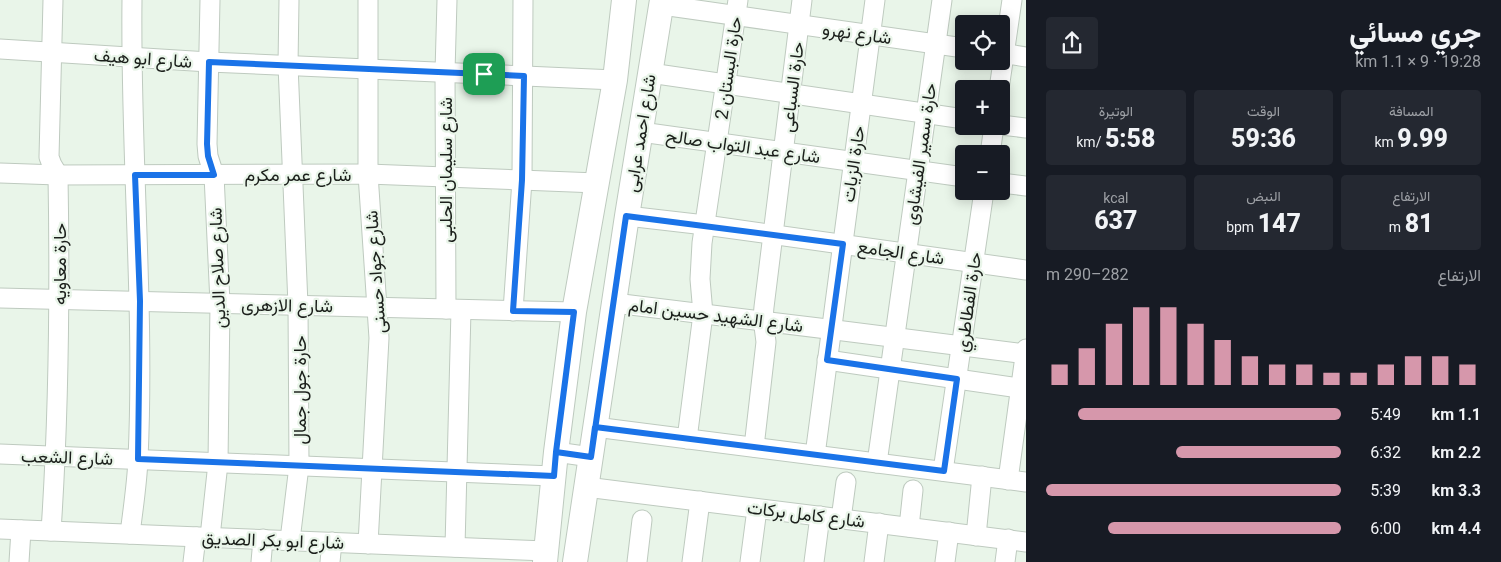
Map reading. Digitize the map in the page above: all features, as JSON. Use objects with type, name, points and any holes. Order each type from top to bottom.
[{"type":"street","name":"حارة معاويه","points":[[51,531],[56,456],[60,299],[58,175],[49,157],[53,0]]},
{"type":"street","points":[[130,534],[138,459],[140,301],[131,57],[132,0]]},
{"type":"street","name":"شارع صلاح الدين","points":[[193,562],[203,537],[218,463],[220,304],[214,175],[208,156],[207,144],[210,0]]},
{"type":"street","name":"حارة جول جمال","points":[[289,0],[288,65],[298,306],[299,466],[290,540]]},
{"type":"street","name":"شارع جواد حسنى","points":[[368,0],[368,174],[380,338],[368,544]]},
{"type":"street","name":"شارع سليمان الحلبى","points":[[447,0],[445,177],[454,309],[460,552]]},
{"type":"street","points":[[513,311],[522,180],[523,0]]},
{"type":"street","name":"شارع احمد عرابى","points":[[546,556],[556,452],[574,312],[615,80],[624,0]]},
{"type":"street","name":"حارة السباعى","points":[[754,447],[766,342],[764,307],[802,0]]},
{"type":"street","name":"حارة الزيات","points":[[815,455],[875,0]]},
{"type":"street","name":"حارة سمير الفيشاوى","points":[[877,463],[942,0]]},
{"type":"street","points":[[1009,15],[1012,0]]},
{"type":"street","name":"شارع احمد عرابى","points":[[574,562],[626,216],[662,2]]},
{"type":"street","name":"شارع نهرو","points":[[662,2],[737,8],[800,24],[955,47]]},
{"type":"street","name":"حارة البستان 2","points":[[687,439],[704,314],[700,279],[705,225],[737,8]]},
{"type":"street","name":"شارع ابو هيف","points":[[0,48],[209,62],[615,80]]},
{"type":"street","points":[[1010,54],[1026,57]]},
{"type":"street","points":[[650,73],[955,118]]},
{"type":"street","points":[[1010,126],[1026,128]]},
{"type":"street","name":"شارع عبد التواب صالح","points":[[640,132],[955,176]]},
{"type":"street","name":"شارع عمر مكرم","points":[[0,173],[58,175],[368,174],[597,183]]},
{"type":"street","points":[[1010,184],[1026,186]]},
{"type":"street","name":"حارة الفطاطري","points":[[944,471],[983,200]]},
{"type":"street","name":"شارع الجامع","points":[[626,216],[773,234],[1026,270]]},
{"type":"street","name":"شارع الازهرى","points":[[0,298],[574,312]]},
{"type":"street","name":"شارع الشهيد حسين امام","points":[[614,303],[962,346],[1026,352]]},
{"type":"street","points":[[595,427],[1017,481],[1026,352]]},
{"type":"street","points":[[827,360],[1023,388]]},
{"type":"street","points":[[556,452],[591,457]]},
{"type":"street","name":"شارع الشعب","points":[[0,454],[554,476]]},
{"type":"street","points":[[976,536],[982,476]]},
{"type":"street","points":[[841,519],[846,482]]},
{"type":"street","name":"شارع كامل بركات","points":[[586,487],[1017,541]]},
{"type":"street","points":[[909,527],[914,490]]},
{"type":"street","points":[[692,562],[700,501]]},
{"type":"street","points":[[750,562],[757,508]]},
{"type":"street","points":[[814,562],[820,516]]},
{"type":"street","points":[[637,562],[642,520]]},
{"type":"street","points":[[874,562],[879,523]]},
{"type":"street","name":"شارع ابو بكر الصديق","points":[[0,529],[368,544],[392,553],[460,552],[546,556]]},
{"type":"street","points":[[19,562],[21,530]]},
{"type":"street","points":[[945,562],[949,532]]},
{"type":"street","points":[[262,562],[263,540]]},
{"type":"street","points":[[1005,562],[1017,541]]},
{"type":"street","points":[[330,562],[332,542]]},
{"type":"route","points":[[484,74],[209,62],[207,144],[208,156],[214,175],[135,175],[140,301],[138,459],[554,476],[556,452],[591,457],[595,427],[944,471],[957,379],[827,360],[843,244],[626,216],[591,457],[556,452],[574,312],[513,311],[522,180],[524,76],[484,74]]}]
